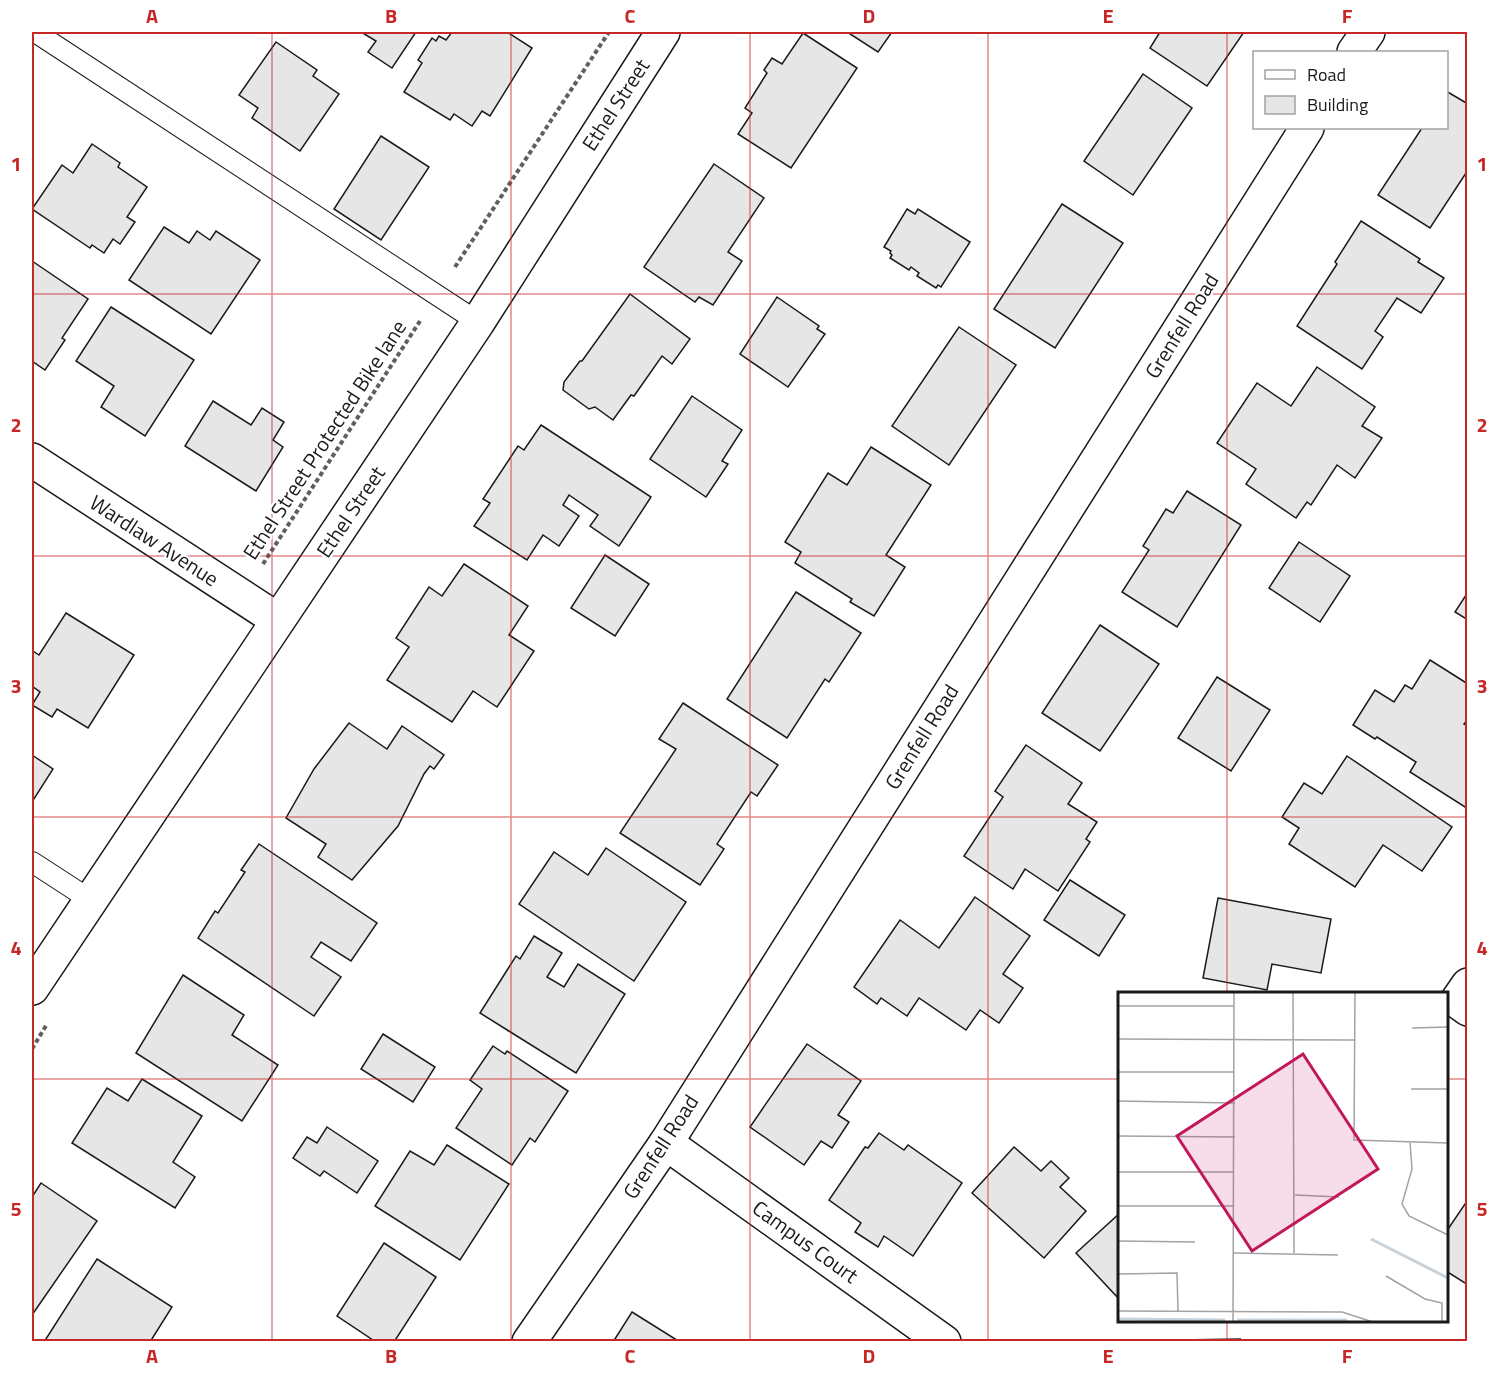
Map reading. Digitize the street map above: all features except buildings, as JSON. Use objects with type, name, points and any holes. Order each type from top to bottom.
[{"type":"street","points":[[1355,51],[1368,32]]},
{"type":"street","name":"Ethel Street","points":[[32,988],[89,899],[478,321],[659,33]]},
{"type":"street","name":"Grenfell Road","points":[[529,1341],[666,1143],[1306,129]]},
{"type":"street","name":"Wardlaw Avenue","points":[[32,460],[278,620]]},
{"type":"street","points":[[1467,985],[1457,1002],[1467,1009]]},
{"type":"street","name":"Campus Court","points":[[666,1143],[944,1341]]},
{"type":"lane","points":[[35,32],[478,321]]},
{"type":"lane","points":[[32,862],[89,899]]},
{"type":"path","name":"Ethel Street Protected Bike lane","points":[[241,598],[609,32]]}]
